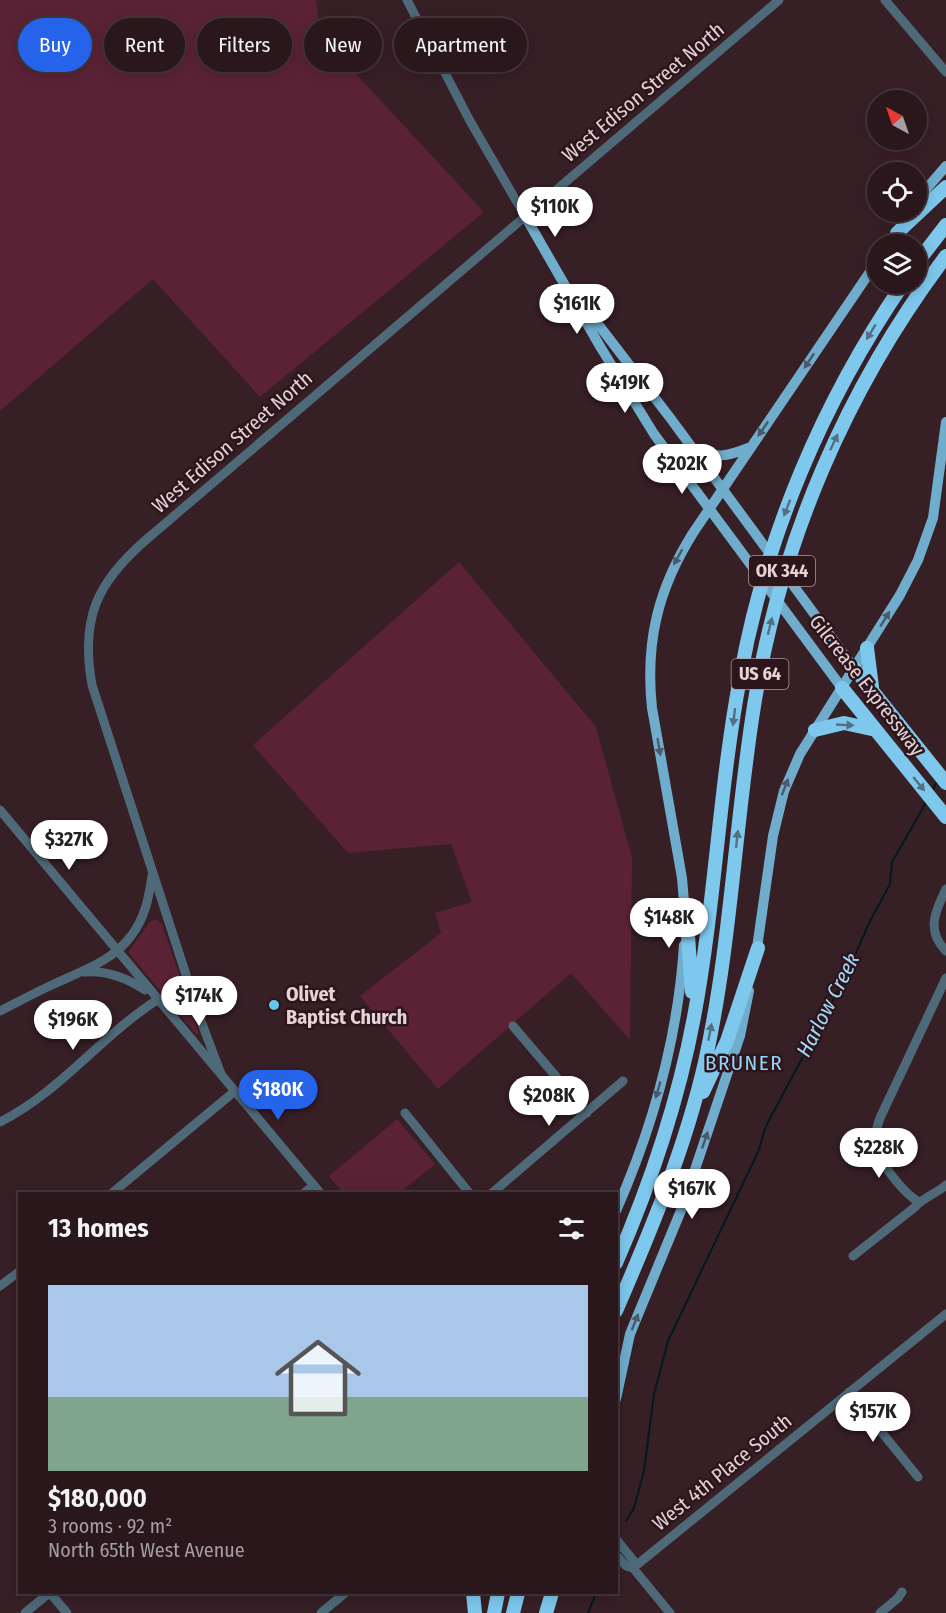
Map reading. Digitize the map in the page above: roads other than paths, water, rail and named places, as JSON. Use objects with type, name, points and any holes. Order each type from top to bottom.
[{"type":"highway","points":[[897,233],[946,187]]},
{"type":"highway","points":[[927,250],[946,225]]},
{"type":"highway","name":"US 64","points":[[618,1306],[651,1232],[686,1130],[705,1060],[715,1008],[754,704],[768,635],[783,579],[809,501],[856,398],[895,330],[946,256]]},
{"type":"highway","name":"US 64","points":[[618,1258],[642,1204],[681,1081],[694,1015],[736,702],[748,638],[768,561],[796,485],[822,425],[864,345],[897,294]]},
{"type":"highway","points":[[867,648],[868,669],[873,692]]},
{"type":"highway","name":"Gilcrease Expressway","points":[[854,668],[946,783]]},
{"type":"highway","name":"Gilcrease Expressway","points":[[842,687],[946,818]]},
{"type":"highway","points":[[815,730],[844,723],[876,730]]},
{"type":"highway","points":[[686,908],[694,1015]]},
{"type":"highway","points":[[686,1130],[727,1041],[758,948]]},
{"type":"highway","points":[[473,1594],[475,1613]]},
{"type":"highway","points":[[494,1613],[498,1594]]},
{"type":"highway","points":[[513,1613],[518,1594]]},
{"type":"highway","points":[[546,1613],[552,1594]]},
{"type":"main road","points":[[927,188],[946,166]]},
{"type":"main road","name":"Gilcrease Expressway","points":[[525,216],[654,434],[842,687]]},
{"type":"main road","points":[[897,233],[904,222]]},
{"type":"main road","name":"Gilcrease Expressway","points":[[561,276],[692,448],[854,668]]},
{"type":"main road","points":[[618,1205],[650,1119],[667,1058],[680,992],[686,908],[650,686],[650,650],[661,598],[672,569],[709,508],[867,276]]},
{"type":"main road","points":[[618,1390],[630,1334],[682,1208],[740,1035],[758,948],[778,809],[792,771],[815,730],[910,578],[933,518],[946,422]]},
{"type":"main road","points":[[692,448],[710,456],[724,457],[752,447]]},
{"type":"street","points":[[406,0],[525,216]]},
{"type":"street","name":"West Edison Street North","points":[[221,1074],[201,1021],[92,685],[88,638],[91,618],[99,594],[117,567],[133,550],[779,0]]},
{"type":"street","points":[[885,0],[946,72]]},
{"type":"street","points":[[0,810],[319,1192]]},
{"type":"street","points":[[0,1011],[117,951],[133,934],[140,922],[149,896],[152,873]]},
{"type":"street","points":[[946,889],[936,910],[933,925],[939,943],[946,951]]},
{"type":"street","points":[[79,972],[116,975],[136,984],[157,1000]]},
{"type":"street","points":[[919,1202],[908,1194],[879,1155],[875,1134],[880,1118],[946,978]]},
{"type":"street","points":[[0,1122],[43,1095],[157,1000]]},
{"type":"street","points":[[513,1026],[587,1113]]},
{"type":"street","points":[[493,1192],[623,1081]]},
{"type":"street","points":[[113,1192],[235,1091]]},
{"type":"street","points":[[405,1113],[468,1192]]},
{"type":"street","points":[[305,1192],[314,1185]]},
{"type":"street","points":[[853,1256],[915,1208],[919,1202],[946,1185]]},
{"type":"street","points":[[0,1286],[18,1272]]},
{"type":"street","name":"West 4th Place South","points":[[633,1569],[946,1314]]},
{"type":"street","points":[[849,1392],[918,1477]]},
{"type":"street","points":[[618,1541],[633,1560],[633,1569]]},
{"type":"street","points":[[618,1557],[626,1566],[633,1569],[670,1613]]},
{"type":"street","points":[[880,1613],[902,1592]]},
{"type":"street","points":[[25,1613],[49,1594]]},
{"type":"street","points":[[51,1594],[67,1613]]},
{"type":"street","points":[[321,1613],[344,1594]]},
{"type":"waterway","name":"Harlow Creek","points":[[932,791],[938,780]]},
{"type":"waterway","name":"Harlow Creek","points":[[626,1521],[634,1508],[644,1471],[654,1394],[668,1341],[758,1152],[766,1126],[846,976],[869,923],[890,884],[892,862],[927,801]]},
{"type":"waterway","name":"Harlow Creek","points":[[588,1613],[596,1594]]},
{"type":"place","name":"Olivet Baptist Church","points":[[274,1005]]},
{"type":"district","name":"BRUNER","points":[[744,1063]]}]
